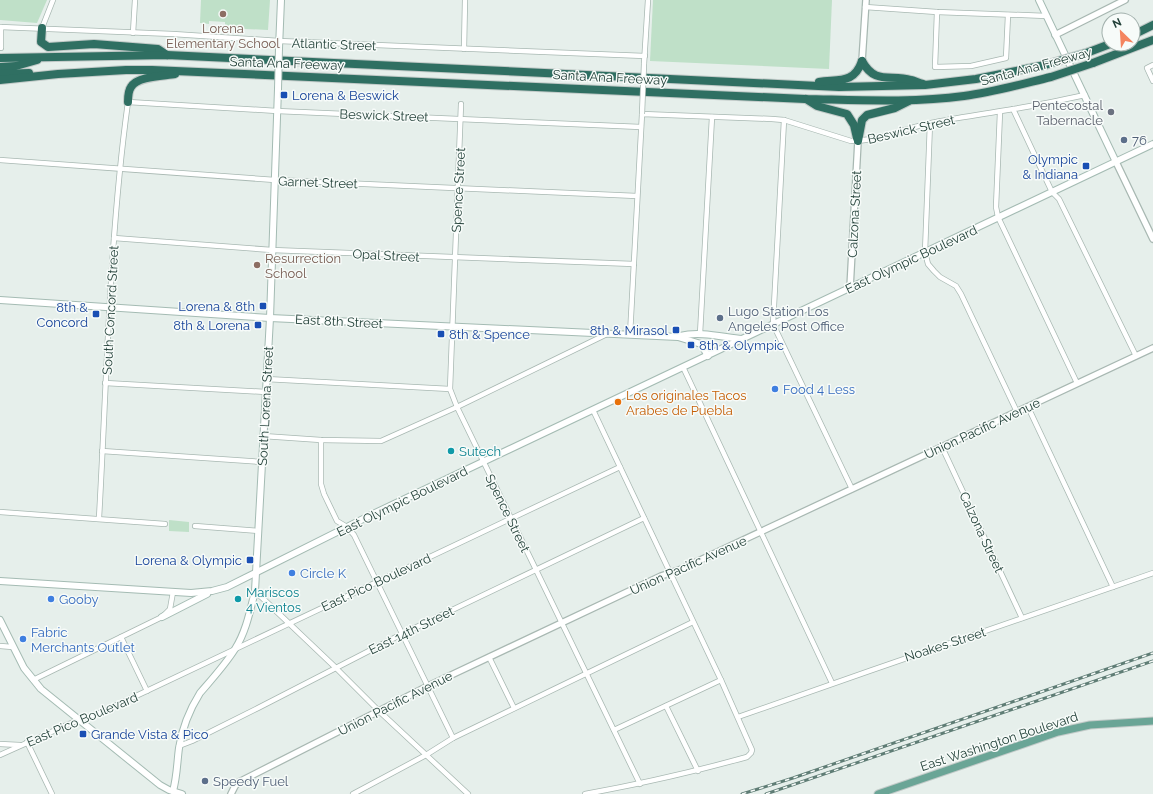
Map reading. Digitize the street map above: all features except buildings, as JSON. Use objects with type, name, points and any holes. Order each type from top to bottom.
[{"type":"highway","points":[[1141,31],[1153,25]]},
{"type":"highway","points":[[42,28],[40,36],[41,42],[48,47],[94,44],[158,49],[167,55]]},
{"type":"highway","name":"Santa Ana Freeway","points":[[58,74],[126,70],[199,71],[805,99],[888,101],[963,96],[997,90],[1051,77],[1149,43],[1153,40]]},
{"type":"highway","name":"Santa Ana Freeway","points":[[48,58],[167,55],[839,87],[925,86],[976,80],[1045,65],[1101,47]]},
{"type":"highway","points":[[0,58],[48,58]]},
{"type":"highway","points":[[0,67],[16,66],[48,58]]},
{"type":"highway","points":[[801,85],[852,77],[858,71],[862,61]]},
{"type":"highway","points":[[862,61],[867,70],[873,75],[884,78],[910,79],[925,86]]},
{"type":"highway","points":[[128,102],[130,88],[140,80],[199,71]]},
{"type":"highway","points":[[0,74],[58,74]]},
{"type":"highway","points":[[0,80],[58,74]]},
{"type":"highway","points":[[805,99],[817,106],[847,114],[851,118],[854,125],[858,141]]},
{"type":"highway","points":[[858,141],[862,120],[867,115],[895,108],[911,100]]},
{"type":"main road","name":"South Lorena Street","points":[[173,793],[176,782],[179,746],[187,720],[195,701],[235,649],[249,617],[255,591],[270,318],[281,0]]},
{"type":"main road","points":[[1039,0],[1116,162]]},
{"type":"main road","name":"East Olympic Boulevard","points":[[0,581],[201,593],[227,587],[346,527],[1153,144]]},
{"type":"main road","name":"East 8th Street","points":[[0,300],[270,318],[678,337],[701,344],[708,356]]},
{"type":"main road","name":"East 8th Street","points":[[678,337],[687,334],[700,334],[744,339]]},
{"type":"main road","points":[[162,617],[212,591]]},
{"type":"main road","points":[[0,620],[24,668],[41,689],[160,785],[173,793],[182,794]]},
{"type":"main road","name":"East Washington Boulevard","points":[[878,794],[1064,730],[1090,725],[1153,721]]},
{"type":"street","points":[[42,28],[53,0]]},
{"type":"street","points":[[133,33],[135,0]]},
{"type":"street","points":[[464,49],[466,0]]},
{"type":"street","points":[[630,335],[648,0]]},
{"type":"street","points":[[862,61],[866,0]]},
{"type":"street","points":[[1055,35],[1116,2],[1125,0]]},
{"type":"street","points":[[865,7],[937,12],[1047,16]]},
{"type":"street","points":[[937,12],[935,67],[971,66],[1006,58],[1008,15]]},
{"type":"street","points":[[1,27],[1,48]]},
{"type":"street","name":"Atlantic Street","points":[[1,27],[133,33],[279,45],[464,49],[645,56]]},
{"type":"street","points":[[1153,65],[1147,68],[1153,81]]},
{"type":"street","name":"Beswick Street","points":[[642,114],[784,120],[851,141],[858,141],[871,139],[930,123],[1085,96]]},
{"type":"street","name":"Beswick Street","points":[[128,102],[277,111],[641,127]]},
{"type":"street","name":"South Concord Street","points":[[99,518],[109,308],[119,169],[128,102]]},
{"type":"street","name":"Spence Street","points":[[461,104],[462,118],[450,389],[457,407],[640,784]]},
{"type":"street","points":[[1013,109],[1052,192],[1059,199],[1136,356]]},
{"type":"street","points":[[1000,112],[996,207],[998,217],[1077,383]]},
{"type":"street","points":[[700,334],[712,117]]},
{"type":"street","points":[[784,120],[774,324],[852,489]]},
{"type":"street","points":[[930,123],[925,252],[928,264],[940,277],[956,286],[961,294],[1017,412]]},
{"type":"street","name":"Calzona Street","points":[[850,288],[858,141]]},
{"type":"street","name":"Garnet Street","points":[[0,160],[274,180],[637,196]]},
{"type":"street","points":[[1116,162],[1153,239]]},
{"type":"street","name":"Opal Street","points":[[114,238],[272,250],[634,264]]},
{"type":"street","points":[[263,436],[321,440],[382,441],[457,407],[607,334]]},
{"type":"street","name":"Union Pacific Avenue","points":[[231,794],[239,782],[428,686],[660,576],[679,570],[1153,348]]},
{"type":"street","points":[[683,368],[832,683]]},
{"type":"street","points":[[266,379],[450,389]]},
{"type":"street","points":[[105,383],[266,392]]},
{"type":"street","points":[[1028,407],[1113,587]]},
{"type":"street","points":[[585,794],[698,771],[747,757],[751,753],[750,746],[721,680],[593,410]]},
{"type":"street","points":[[321,440],[321,484],[329,506],[336,521],[346,527],[353,534],[452,738]]},
{"type":"street","name":"Calzona Street","points":[[942,447],[1022,618]]},
{"type":"street","points":[[102,452],[262,462]]},
{"type":"street","name":"East Pico Boulevard","points":[[0,755],[78,720],[100,713],[620,466]]},
{"type":"street","points":[[0,512],[165,524]]},
{"type":"street","name":"East 14th Street","points":[[179,746],[192,741],[402,634],[644,518]]},
{"type":"street","points":[[195,526],[258,531]]},
{"type":"street","name":"Noakes Street","points":[[738,717],[832,683],[1153,573]]},
{"type":"street","points":[[255,591],[379,711],[468,794]]},
{"type":"street","points":[[33,680],[162,617],[170,608],[173,592]]},
{"type":"street","points":[[353,794],[426,755],[452,738],[693,622]]},
{"type":"street","points":[[121,637],[147,691]]},
{"type":"street","points":[[0,646],[13,646]]},
{"type":"street","points":[[489,657],[514,708]]},
{"type":"street","points":[[614,730],[721,680]]},
{"type":"street","points":[[666,706],[698,771]]},
{"type":"street","points":[[0,744],[25,744],[52,794]]},
{"type":"green space","points":[[0,0],[47,0],[37,23],[0,20]]},
{"type":"green space","name":"Lorena Elementary School","points":[[201,0],[270,0],[268,30],[225,28],[225,22],[209,21],[209,24],[200,23]]},
{"type":"green space","points":[[653,0],[832,0],[829,69],[650,61]]},
{"type":"green space","points":[[169,520],[189,522],[189,532],[169,531]]},
{"type":"railway","points":[[742,794],[793,778],[1153,653]]},
{"type":"railway","points":[[766,794],[1153,661]]},
{"type":"place","name":"Lorena Elementary School","points":[[223,14]]},
{"type":"place","name":"Lorena & Beswick","points":[[284,95]]},
{"type":"place","name":"Pentecostal Tabernacle","points":[[1111,112]]},
{"type":"place","name":"76","points":[[1124,140]]},
{"type":"place","name":"Olympic & Indiana","points":[[1086,166]]},
{"type":"place","name":"Resurrection School","points":[[257,265]]},
{"type":"place","name":"Lorena & 8th","points":[[263,306]]},
{"type":"place","name":"8th & Concord","points":[[96,314]]},
{"type":"place","name":"Lugo Station Los Angeles Post Office","points":[[720,318]]},
{"type":"place","name":"8th & Lorena","points":[[258,325]]},
{"type":"place","name":"8th & Mirasol","points":[[676,330]]},
{"type":"place","name":"8th & Spence","points":[[441,334]]},
{"type":"place","name":"8th & Olympic","points":[[691,345]]},
{"type":"place","name":"Food 4 Less","points":[[775,389]]},
{"type":"place","name":"Los originales Tacos Arabes de Puebla","points":[[618,402]]},
{"type":"place","name":"Sutech","points":[[451,451]]},
{"type":"place","name":"Lorena & Olympic","points":[[250,560]]},
{"type":"place","name":"Circle K","points":[[292,573]]},
{"type":"place","name":"Gooby","points":[[51,599]]},
{"type":"place","name":"Mariscos 4 Vientos","points":[[238,599]]},
{"type":"place","name":"Fabric Merchants Outlet","points":[[23,639]]},
{"type":"place","name":"Grande Vista & Pico","points":[[83,734]]},
{"type":"place","name":"Speedy Fuel","points":[[205,781]]}]
